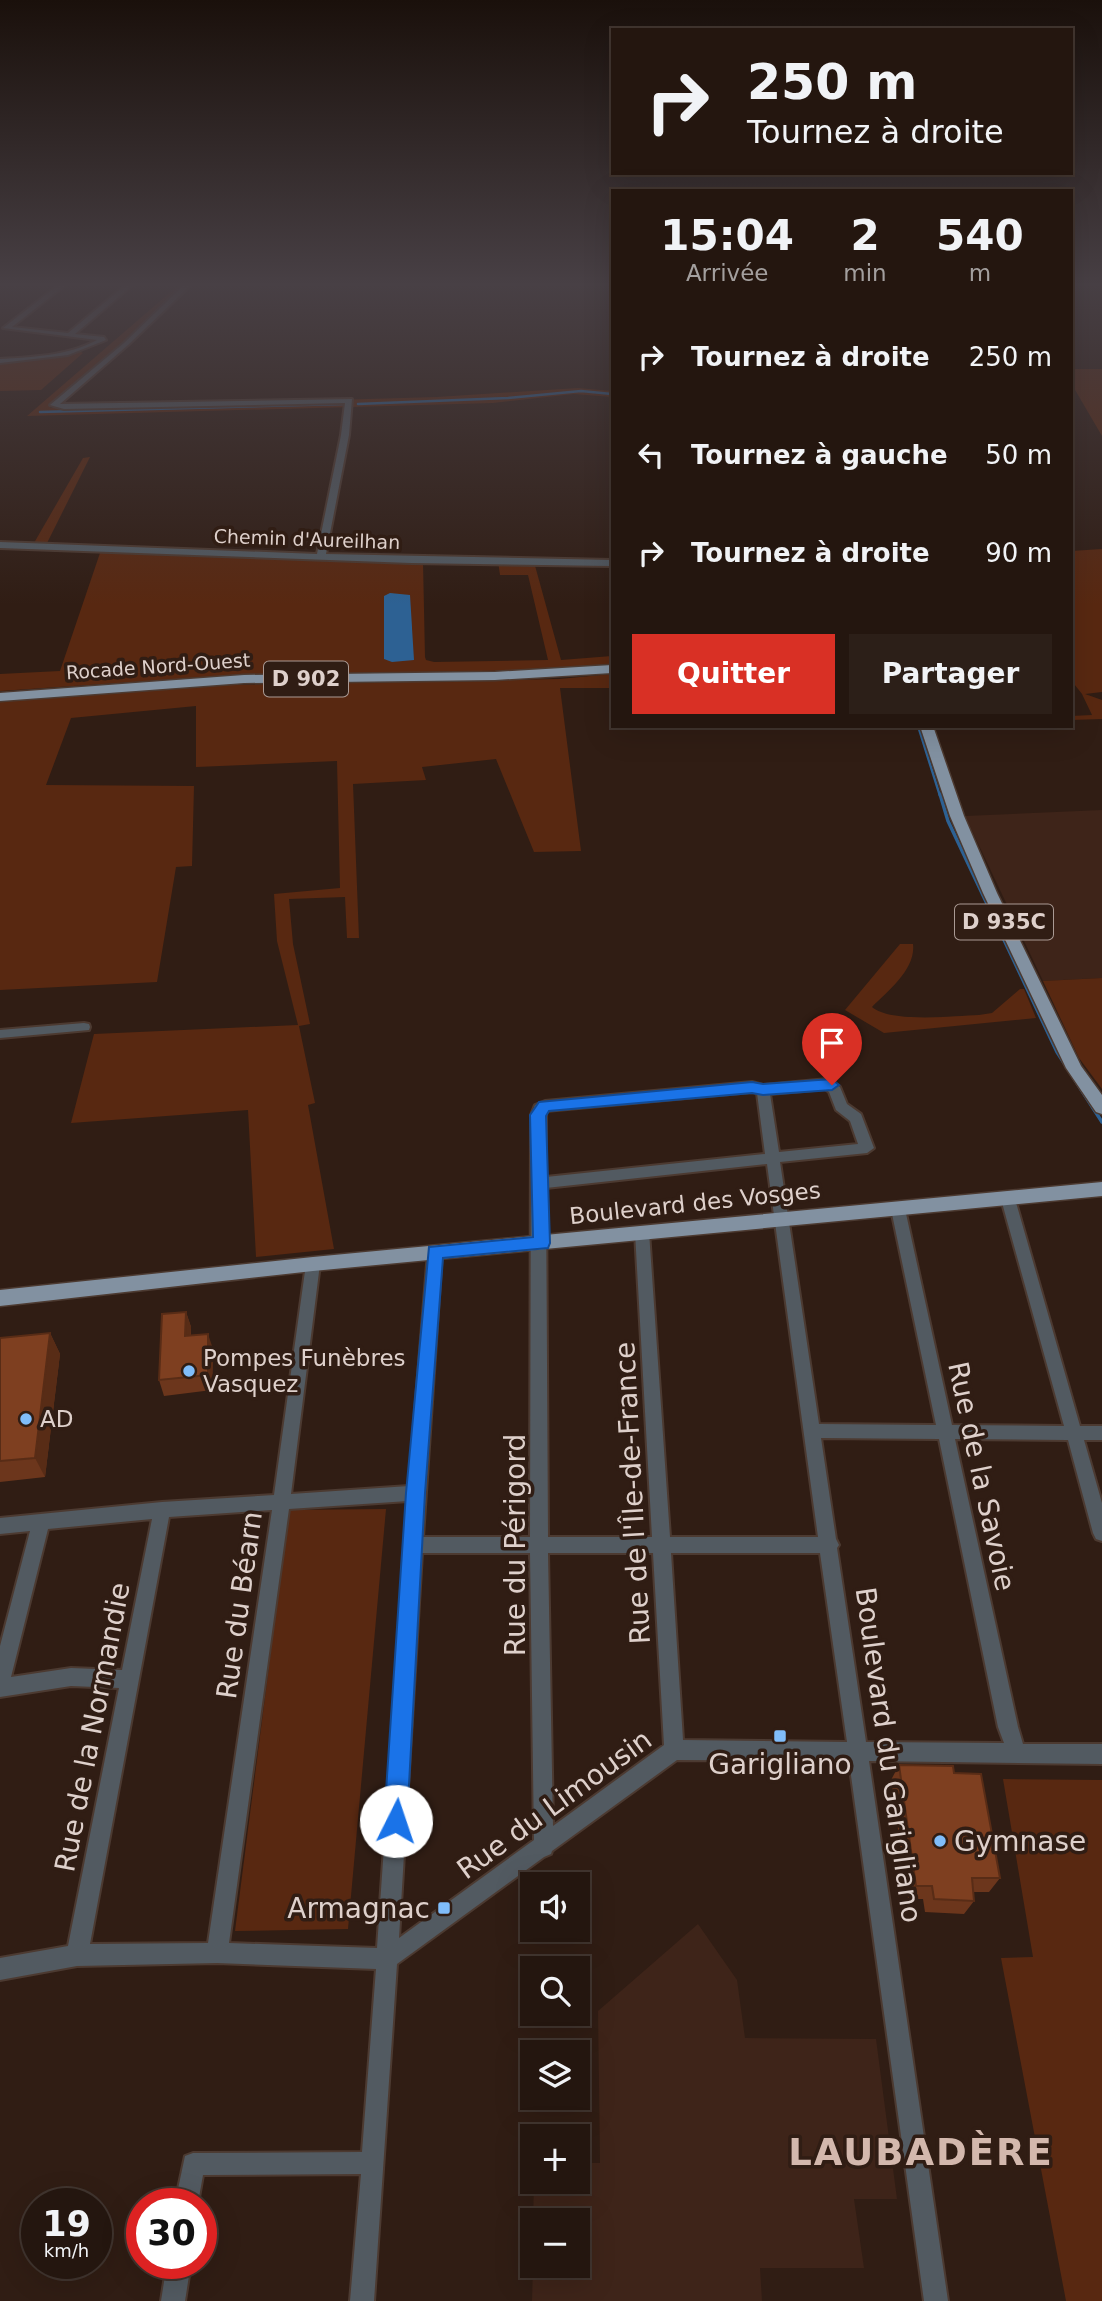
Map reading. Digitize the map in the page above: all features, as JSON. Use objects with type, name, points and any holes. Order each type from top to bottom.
[{"type":"main road","name":"Rocade Nord-Ouest","points":[[0,697],[232,680],[495,676],[611,669]]},
{"type":"main road","name":"D 935C","points":[[927,728],[957,817],[990,893],[1074,1068],[1102,1108]]},
{"type":"main road","name":"Boulevard des Vosges","points":[[0,1298],[313,1264],[1102,1189]]},
{"type":"street","points":[[71,390],[54,405],[64,407],[349,401],[345,435],[321,556]]},
{"type":"street","name":"Chemin d'Aureilhan","points":[[0,545],[611,563]]},
{"type":"street","points":[[0,1034],[84,1027]]},
{"type":"street","points":[[540,1183],[867,1148],[856,1118],[841,1107],[832,1085],[763,1090]]},
{"type":"street","name":"Rue du Périgord","points":[[544,1847],[539,1546],[542,1243],[540,1108],[752,1087],[763,1090]]},
{"type":"street","name":"Boulevard du Garigliano","points":[[763,1090],[814,1431],[936,2301]]},
{"type":"street","points":[[1008,1199],[1102,1533]]},
{"type":"street","name":"Rue de la Savoie","points":[[898,1209],[1008,1727],[1017,1753]]},
{"type":"street","name":"Rue de l'Île-de-France","points":[[642,1232],[674,1750]]},
{"type":"street","points":[[362,2301],[387,1959],[414,1545],[415,1493],[435,1252]]},
{"type":"street","name":"Rue du Béarn","points":[[217,1953],[313,1264]]},
{"type":"street","points":[[814,1431],[1102,1433]]},
{"type":"street","points":[[0,1526],[162,1510],[415,1493]]},
{"type":"street","name":"Rue de la Normandie","points":[[77,1955],[162,1510]]},
{"type":"street","points":[[0,1682],[41,1523]]},
{"type":"street","points":[[414,1545],[830,1545]]},
{"type":"street","points":[[0,1688],[71,1677],[130,1679]]},
{"type":"street","name":"Rue du Limousin","points":[[387,1959],[674,1750],[1102,1754]]},
{"type":"street","points":[[0,1969],[77,1955],[217,1953],[387,1959]]},
{"type":"street","points":[[189,2188],[193,2164],[373,2163]]},
{"type":"street","points":[[173,2301],[176,2279]]},
{"type":"shaded area","points":[[57,390],[70,390],[50,408],[437,397],[541,390],[611,391],[611,397],[574,394],[493,403],[27,416]]},
{"type":"shaded area","points":[[1075,390],[1102,390],[1102,436]]},
{"type":"shaded area","points":[[90,457],[47,543],[34,543],[83,458]]},
{"type":"shaded area","points":[[1102,549],[1102,692],[1085,694],[1102,700],[1102,719],[1073,720],[1073,716],[1092,715],[1073,683],[1073,551]]},
{"type":"shaded area","points":[[101,550],[423,562],[425,657],[426,660],[434,662],[548,660],[528,575],[500,575],[498,561],[534,562],[561,660],[611,656],[611,664],[547,670],[237,675],[0,691],[0,674],[60,671]]},
{"type":"shaded area","points":[[611,674],[611,688],[560,688],[581,851],[534,852],[496,759],[422,767],[426,780],[353,784],[359,938],[347,938],[345,897],[289,899],[293,944],[310,1024],[299,1026],[315,1103],[308,1105],[334,1249],[256,1257],[248,1110],[71,1123],[94,1034],[298,1025],[277,941],[274,894],[340,888],[337,761],[196,767],[196,706],[71,718],[46,785],[194,786],[192,866],[176,867],[157,982],[0,990],[0,701],[221,685],[559,679]]},
{"type":"shaded area","points":[[1102,810],[1102,978],[1043,981],[965,816]]},
{"type":"shaded area","points":[[900,944],[913,944],[913,953],[900,978],[872,1007],[881,1012],[907,1017],[992,1013],[1020,989],[1024,989],[1036,1018],[884,1033],[845,1010]]},
{"type":"shaded area","points":[[1102,978],[1102,1089],[1079,1058],[1043,981]]},
{"type":"shaded area","points":[[386,1509],[348,1929],[235,1931],[289,1510]]},
{"type":"shaded area","points":[[1003,1779],[1102,1780],[1102,2301],[1066,2301],[1001,1958],[1033,1957]]},
{"type":"shaded area","points":[[698,1924],[737,1980],[745,2038],[876,2039],[897,2199],[854,2199],[864,2268],[760,2268],[762,2301],[532,2301],[533,2278],[590,2278],[590,2208],[533,2208],[534,2194],[590,2194],[590,2163],[600,2163],[598,2011]]},
{"type":"water","points":[[390,593],[410,595],[414,660],[392,662],[384,659],[384,596]]},
{"type":"building","name":"Pompes Funèbres Vasquez","points":[[186,1312],[185,1336],[208,1334],[208,1375],[159,1380],[162,1314]]},
{"type":"building","name":"AD","points":[[50,1333],[35,1458],[0,1461],[0,1338]]},
{"type":"building","name":"Gymnase","points":[[899,1765],[953,1766],[954,1773],[981,1774],[1000,1878],[972,1878],[974,1901],[934,1899],[932,1886],[916,1886]]},
{"type":"waterway","points":[[358,404],[508,398],[581,391],[611,394]]},
{"type":"waterway","points":[[40,412],[344,404]]},
{"type":"waterway","points":[[917,728],[940,796]]},
{"type":"waterway","points":[[940,794],[948,821],[1057,1052],[1102,1122]]},
{"type":"place","name":"Pompes Funèbres Vasquez","points":[[189,1371]]},
{"type":"place","name":"AD","points":[[26,1419]]},
{"type":"place","name":"Garigliano","points":[[780,1736]]},
{"type":"place","name":"Gymnase","points":[[940,1841]]},
{"type":"place","name":"Armagnac","points":[[444,1908]]},
{"type":"district","name":"LAUBADÈRE","points":[[921,2152]]},
{"type":"route","points":[[396,1821],[415,1493],[435,1252],[542,1243],[538,1115],[540,1108],[544,1106],[752,1087],[763,1090],[832,1085]]}]
